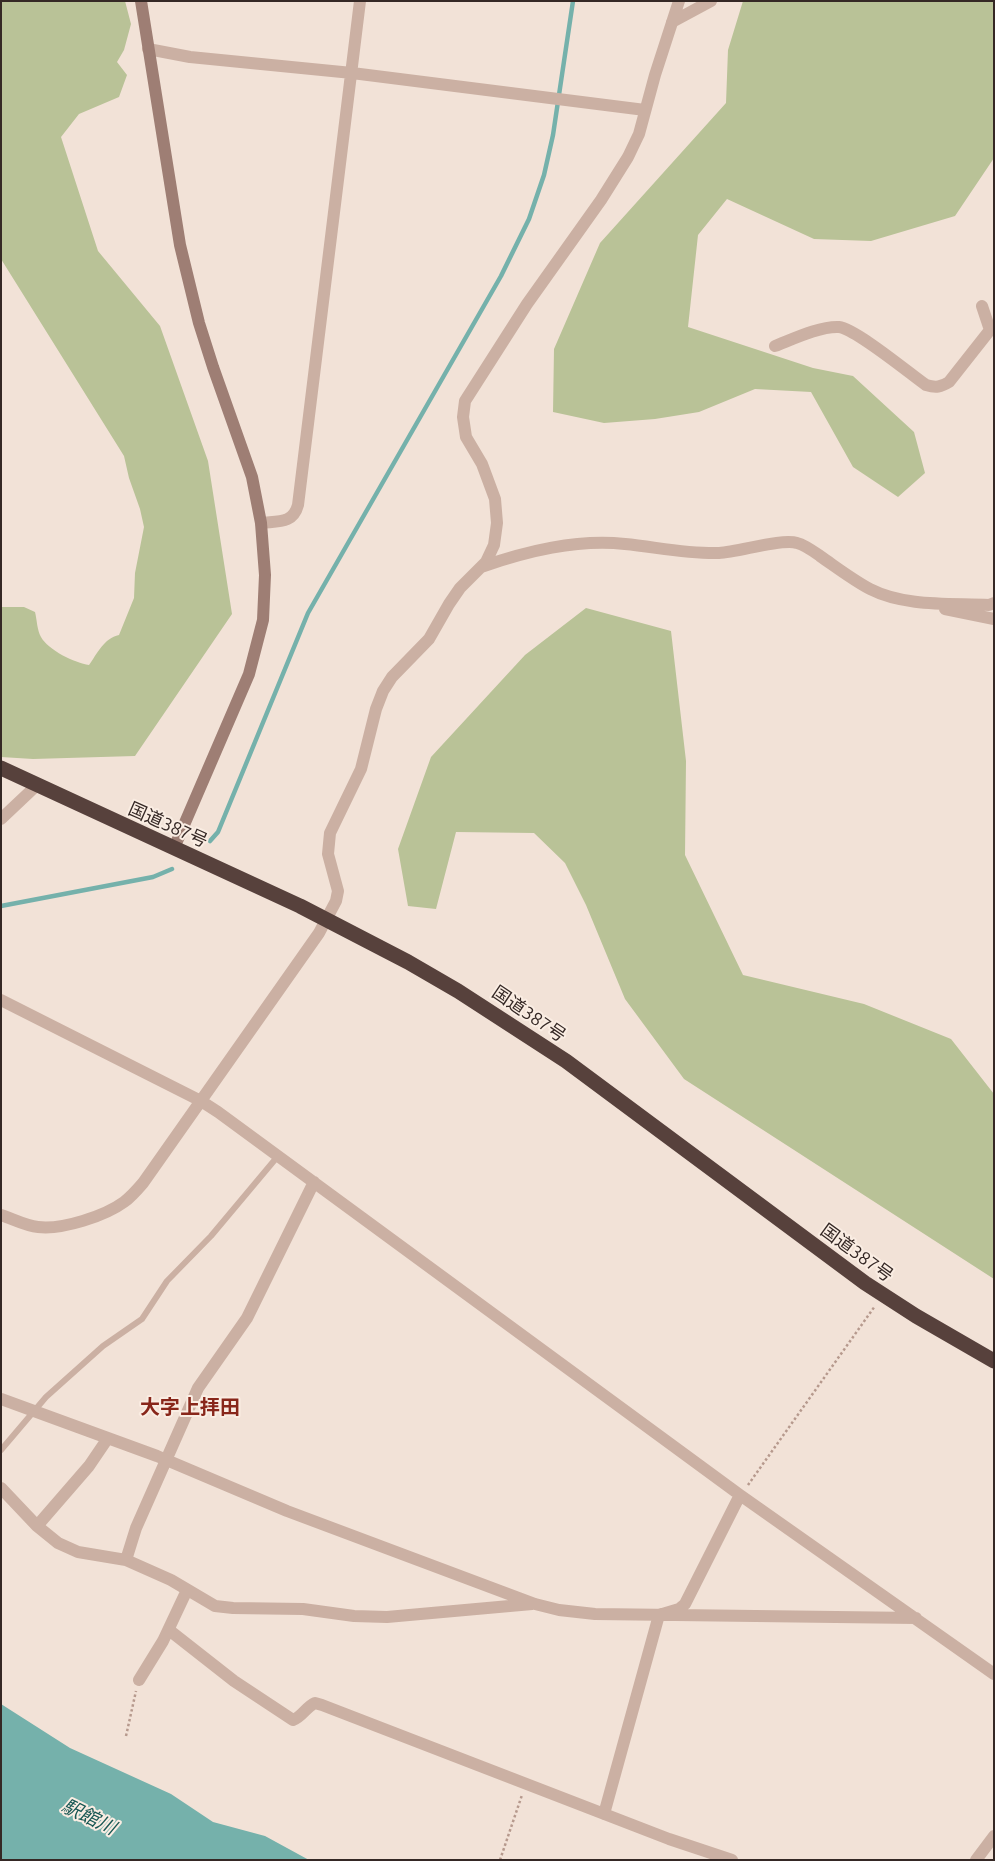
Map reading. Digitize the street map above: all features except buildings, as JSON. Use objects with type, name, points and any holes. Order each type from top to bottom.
[{"type":"highway","name":"国道387号","points":[[1,768],[327,919],[431,975],[504,1020],[566,1062],[883,1295],[994,1361]]},
{"type":"street","points":[[141,1],[174,210],[189,282],[213,367],[252,477],[261,523],[265,576],[263,620],[254,657],[235,710],[174,848]]},
{"type":"street","points":[[261,523],[286,520],[296,514],[298,505],[360,1]]},
{"type":"street","points":[[1,1215],[37,1227],[64,1225],[105,1213],[133,1194],[144,1183],[327,919],[336,901],[338,891],[328,854],[330,833],[361,769],[376,709],[383,691],[392,677],[428,639],[460,588],[486,562],[494,545],[497,523],[495,499],[482,464],[466,437],[463,417],[465,401],[527,304],[601,200],[628,157],[639,134],[679,1]]},
{"type":"street","points":[[672,22],[711,1]]},
{"type":"street","points":[[148,49],[190,57],[352,73],[645,110]]},
{"type":"street","points":[[775,346],[824,329],[840,327],[855,333],[926,386],[942,386],[949,382],[992,329],[982,306]]},
{"type":"street","points":[[481,568],[526,553],[585,543],[624,544],[704,554],[737,551],[791,541],[806,546],[881,594],[994,619]]},
{"type":"street","points":[[917,602],[994,603]]},
{"type":"street","points":[[1,819],[37,785]]},
{"type":"street","points":[[1,1000],[200,1101],[218,1112],[740,1495],[994,1674]]},
{"type":"street","points":[[126,1560],[136,1528],[198,1388],[246,1318],[314,1182]]},
{"type":"street","points":[[1,1399],[165,1460],[287,1511],[535,1604],[575,1612],[659,1615],[916,1618]]},
{"type":"street","points":[[37,1526],[89,1466],[108,1438]]},
{"type":"street","points":[[1,1488],[37,1526],[58,1543],[78,1552],[126,1560],[164,1576],[206,1602],[224,1608],[303,1608],[354,1616],[387,1617],[535,1604]]},
{"type":"street","points":[[659,1615],[679,1609],[685,1604],[740,1495]]},
{"type":"street","points":[[139,1680],[168,1630],[187,1590]]},
{"type":"street","points":[[604,1814],[659,1615]]},
{"type":"street","points":[[168,1630],[234,1682],[293,1720],[315,1703],[687,1846],[732,1860]]},
{"type":"street","points":[[976,1860],[994,1836]]},
{"type":"lane","points":[[1,1450],[46,1397],[97,1351],[142,1320],[167,1281],[211,1236],[278,1156]]},
{"type":"path","points":[[740,1495],[883,1295]]},
{"type":"path","points":[[126,1736],[139,1680]]},
{"type":"path","points":[[500,1860],[526,1784]]},
{"type":"green space","points":[[2,1],[125,1],[131,24],[124,50],[117,62],[127,75],[119,97],[79,114],[61,137],[98,251],[160,326],[208,461],[232,614],[135,756],[33,759],[1,757],[1,607],[24,607],[35,612],[41,637],[49,647],[77,662],[89,665],[109,639],[119,635],[134,598],[135,573],[144,527],[124,456],[1,259]]},
{"type":"green space","points":[[743,1],[994,1],[994,158],[955,216],[871,241],[814,239],[727,199],[698,235],[688,327],[813,368],[853,376],[914,432],[925,473],[898,497],[853,467],[811,392],[755,389],[699,412],[655,419],[604,423],[553,412],[554,349],[600,243],[726,103],[728,50]]},
{"type":"green space","points":[[586,608],[671,631],[686,761],[685,855],[743,975],[864,1004],[951,1039],[994,1094],[994,1279],[684,1079],[625,999],[586,905],[565,863],[534,833],[456,832],[436,909],[408,906],[398,849],[431,757],[525,655]]},
{"type":"water","name":"駅館川","points":[[1,1704],[70,1748],[171,1794],[213,1822],[265,1836],[309,1860],[1,1860]]},
{"type":"waterway","points":[[210,841],[218,832],[308,613],[501,276],[529,219],[544,175],[553,135],[573,1]]},
{"type":"waterway","points":[[1,906],[153,877],[172,869]]},
{"type":"district","name":"大字上拝田","points":[[190,1407]]}]
